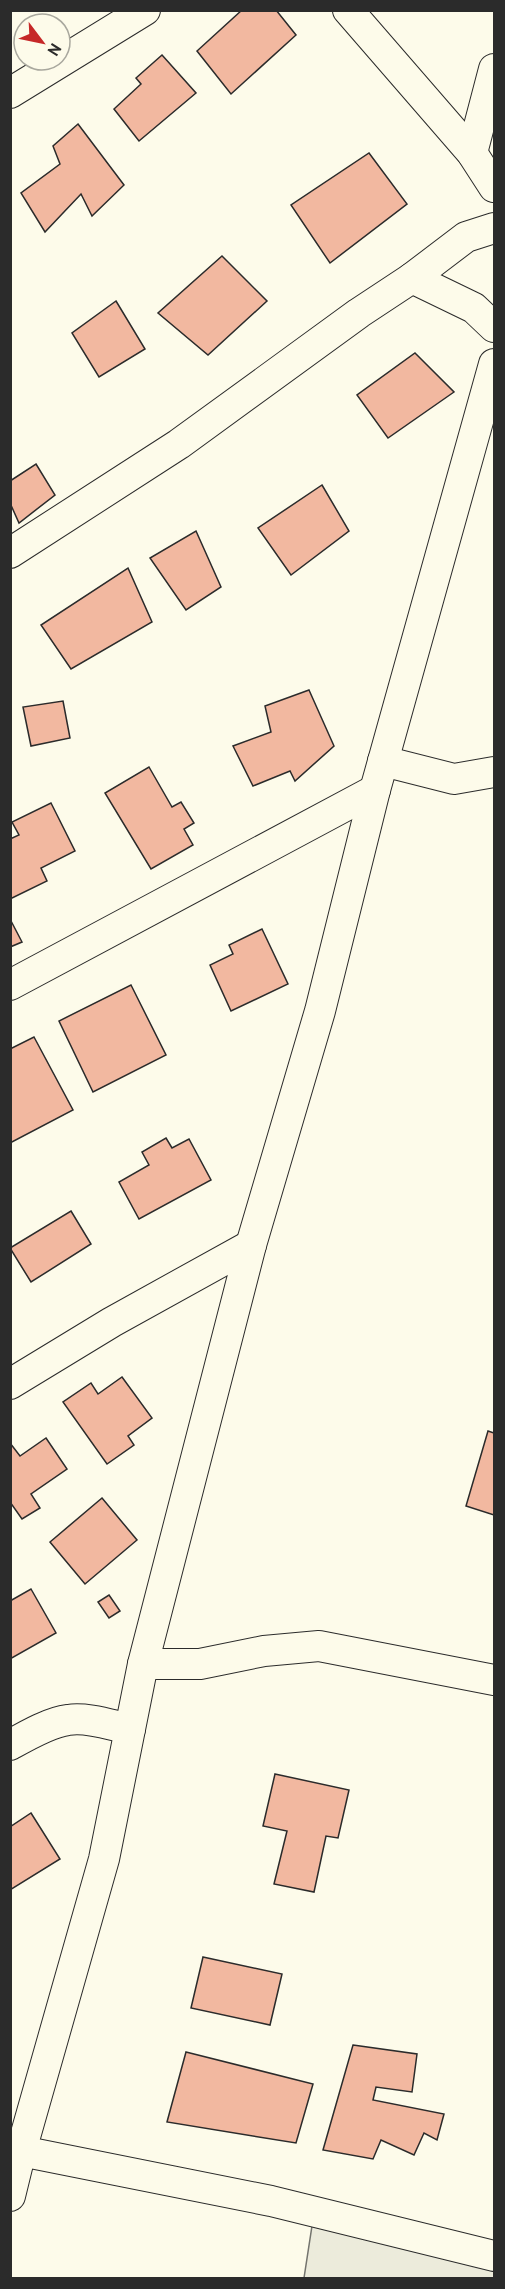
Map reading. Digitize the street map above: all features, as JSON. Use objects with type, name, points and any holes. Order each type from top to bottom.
[{"type":"street","points":[[10,93],[145,10]]},
{"type":"street","points":[[348,10],[472,153],[495,187]]},
{"type":"street","points":[[472,153],[495,69]]},
{"type":"street","points":[[10,553],[179,444],[466,237],[495,228]]},
{"type":"street","points":[[412,278],[474,308],[495,327]]},
{"type":"street","points":[[10,2196],[16,2153],[104,1860],[143,1664],[250,1245],[320,1011],[375,790],[495,364]]},
{"type":"street","points":[[383,761],[454,779],[495,772]]},
{"type":"street","points":[[10,985],[375,790]]},
{"type":"street","points":[[10,1384],[112,1322],[250,1245]]},
{"type":"street","points":[[143,1664],[200,1664],[264,1651],[319,1646],[495,1680]]},
{"type":"street","points":[[10,1745],[30,1734],[68,1720],[99,1722],[130,1729]]},
{"type":"street","points":[[16,2153],[271,2201],[495,2256]]},
{"type":"shaded area","points":[[312,2226],[494,2270],[494,2278],[304,2278]]},
{"type":"building","points":[[242,10],[276,10],[296,35],[231,94],[197,51]]},
{"type":"building","points":[[162,55],[196,93],[139,141],[114,109],[141,84],[136,78]]},
{"type":"building","points":[[78,124],[124,185],[92,216],[81,194],[45,232],[21,193],[60,164],[53,146]]},
{"type":"building","points":[[369,153],[407,204],[330,263],[291,205]]},
{"type":"building","points":[[222,256],[267,301],[208,355],[158,313]]},
{"type":"building","points":[[116,301],[145,349],[99,377],[72,333]]},
{"type":"building","points":[[415,353],[454,392],[388,438],[357,395]]},
{"type":"building","points":[[36,464],[55,495],[19,523],[10,503],[10,481]]},
{"type":"building","points":[[322,485],[349,531],[291,575],[258,528]]},
{"type":"building","points":[[196,531],[221,587],[186,610],[150,558]]},
{"type":"building","points":[[128,568],[152,622],[71,669],[41,625]]},
{"type":"building","points":[[309,690],[334,746],[295,781],[290,771],[253,786],[233,746],[271,732],[265,706]]},
{"type":"building","points":[[63,701],[70,738],[31,746],[23,707]]},
{"type":"building","points":[[149,767],[172,807],[181,802],[194,823],[184,829],[193,845],[151,869],[105,793]]},
{"type":"building","points":[[51,803],[75,851],[41,868],[47,881],[10,899],[10,839],[19,835],[12,822]]},
{"type":"building","points":[[10,919],[22,942],[10,947]]},
{"type":"building","points":[[262,929],[288,984],[231,1011],[210,965],[233,954],[229,945]]},
{"type":"building","points":[[131,985],[166,1055],[93,1092],[59,1021]]},
{"type":"building","points":[[34,1037],[73,1110],[10,1143],[10,1049]]},
{"type":"building","points":[[166,1138],[172,1148],[189,1139],[211,1180],[139,1219],[119,1182],[149,1165],[142,1152]]},
{"type":"building","points":[[71,1211],[91,1244],[31,1282],[10,1248]]},
{"type":"building","points":[[122,1377],[152,1418],[128,1436],[134,1445],[107,1464],[63,1402],[91,1383],[98,1394]]},
{"type":"building","points":[[488,1431],[494,1433],[494,1515],[466,1506]]},
{"type":"building","points":[[46,1438],[67,1469],[31,1494],[40,1508],[22,1519],[10,1502],[10,1443],[20,1456]]},
{"type":"building","points":[[102,1498],[137,1540],[85,1584],[50,1542]]},
{"type":"building","points":[[31,1589],[56,1633],[10,1659],[10,1601]]},
{"type":"building","points":[[109,1595],[120,1611],[109,1618],[98,1602]]},
{"type":"building","points":[[275,1774],[349,1790],[338,1838],[326,1836],[314,1892],[274,1884],[287,1831],[263,1826]]},
{"type":"building","points":[[31,1813],[60,1859],[10,1890],[10,1827]]},
{"type":"building","points":[[203,1957],[282,1974],[270,2025],[191,2008]]},
{"type":"building","points":[[353,2045],[417,2054],[412,2092],[376,2087],[373,2100],[444,2114],[437,2140],[424,2133],[414,2155],[381,2140],[373,2159],[323,2150]]},
{"type":"building","points":[[186,2052],[313,2084],[296,2143],[167,2122]]}]
